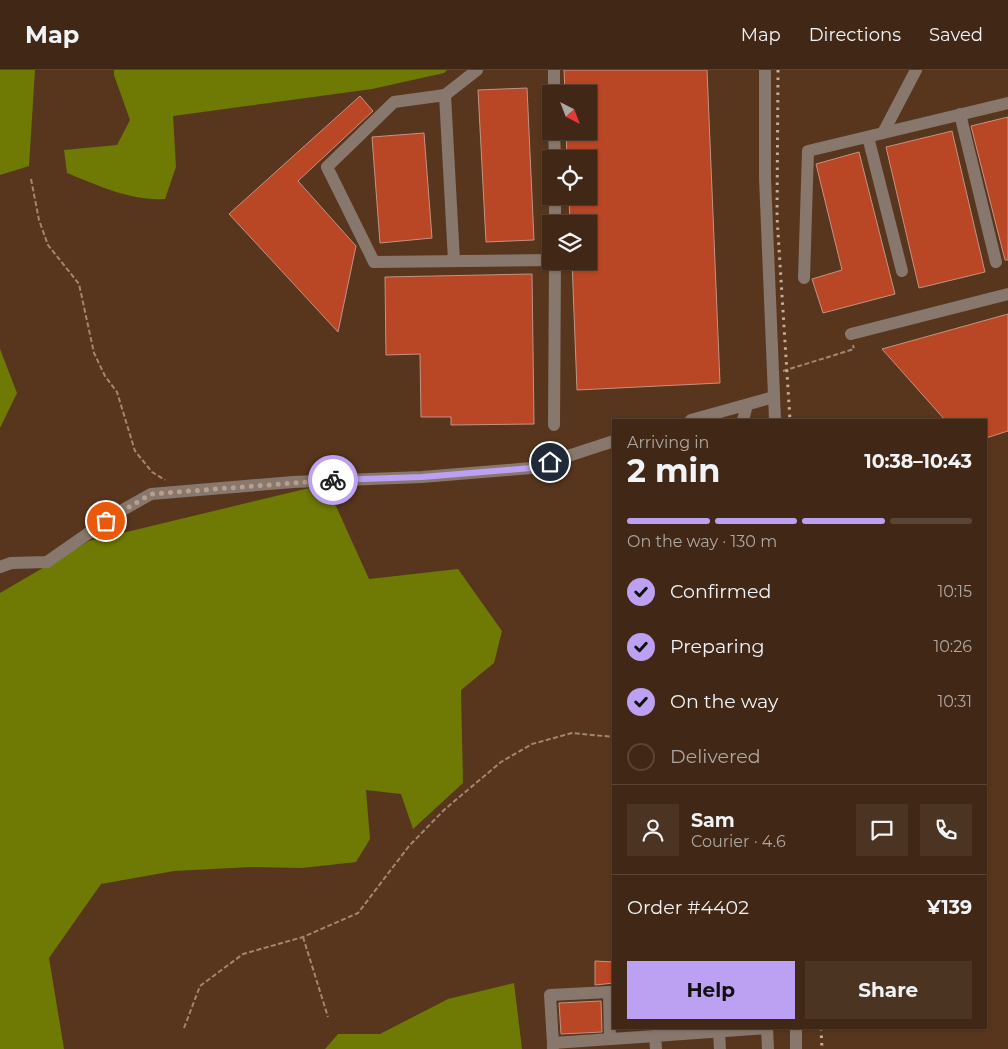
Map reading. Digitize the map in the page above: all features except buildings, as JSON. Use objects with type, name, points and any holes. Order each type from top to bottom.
[{"type":"street","points":[[477,70],[445,95],[394,102],[327,167],[374,262],[542,260]]},
{"type":"street","points":[[554,70],[554,85]]},
{"type":"street","points":[[765,70],[765,178],[775,419]]},
{"type":"street","points":[[883,133],[916,70]]},
{"type":"street","points":[[445,95],[454,261]]},
{"type":"street","points":[[804,278],[808,152],[1008,102]]},
{"type":"street","points":[[960,114],[996,262]]},
{"type":"street","points":[[868,137],[902,271]]},
{"type":"street","points":[[554,425],[555,270]]},
{"type":"street","points":[[851,334],[1008,294]]},
{"type":"street","points":[[695,419],[774,397]]},
{"type":"street","points":[[744,419],[747,405]]},
{"type":"street","points":[[0,567],[12,563],[47,562],[119,512],[151,494],[293,482],[422,477],[531,468],[612,442]]},
{"type":"street","points":[[610,1039],[611,992],[550,995],[553,1046],[660,1033],[755,1029]]},
{"type":"street","points":[[767,1029],[768,1049]]},
{"type":"street","points":[[796,1029],[796,1049]]},
{"type":"street","points":[[719,1032],[720,1049]]},
{"type":"street","points":[[656,1049],[660,1033]]},
{"type":"path","points":[[31,179],[38,220],[48,245],[79,284],[94,353],[105,376],[117,392],[134,451],[152,472],[182,491]]},
{"type":"path","points":[[774,372],[854,349],[851,334]]},
{"type":"path","points":[[184,1028],[200,986],[243,954],[303,937],[358,914],[409,846],[445,809],[501,762],[532,744],[572,733],[612,737]]},
{"type":"path","points":[[303,937],[328,1016]]},
{"type":"green space","points":[[0,70],[35,70],[29,166],[0,175]]},
{"type":"green space","points":[[114,70],[447,70],[444,73],[372,89],[173,116],[176,167],[165,199],[152,199],[127,195],[67,173],[64,150],[117,145],[130,120],[114,75]]},
{"type":"green space","points":[[0,349],[17,393],[0,428]]},
{"type":"green space","points":[[326,484],[369,579],[458,569],[502,631],[494,663],[461,690],[463,783],[413,829],[401,794],[366,790],[370,839],[356,862],[302,868],[251,867],[174,871],[101,884],[49,958],[64,1049],[0,1049],[0,593],[89,541]]},
{"type":"green space","points":[[514,983],[522,1049],[325,1049],[338,1034],[380,1034],[448,999]]},
{"type":"railway","points":[[778,70],[777,217],[790,419]]},
{"type":"railway","points":[[821,1029],[822,1049]]},
{"type":"way so far","points":[[106,521],[151,494],[333,480]]},
{"type":"route","points":[[333,480],[422,477],[531,468],[550,462]]}]
